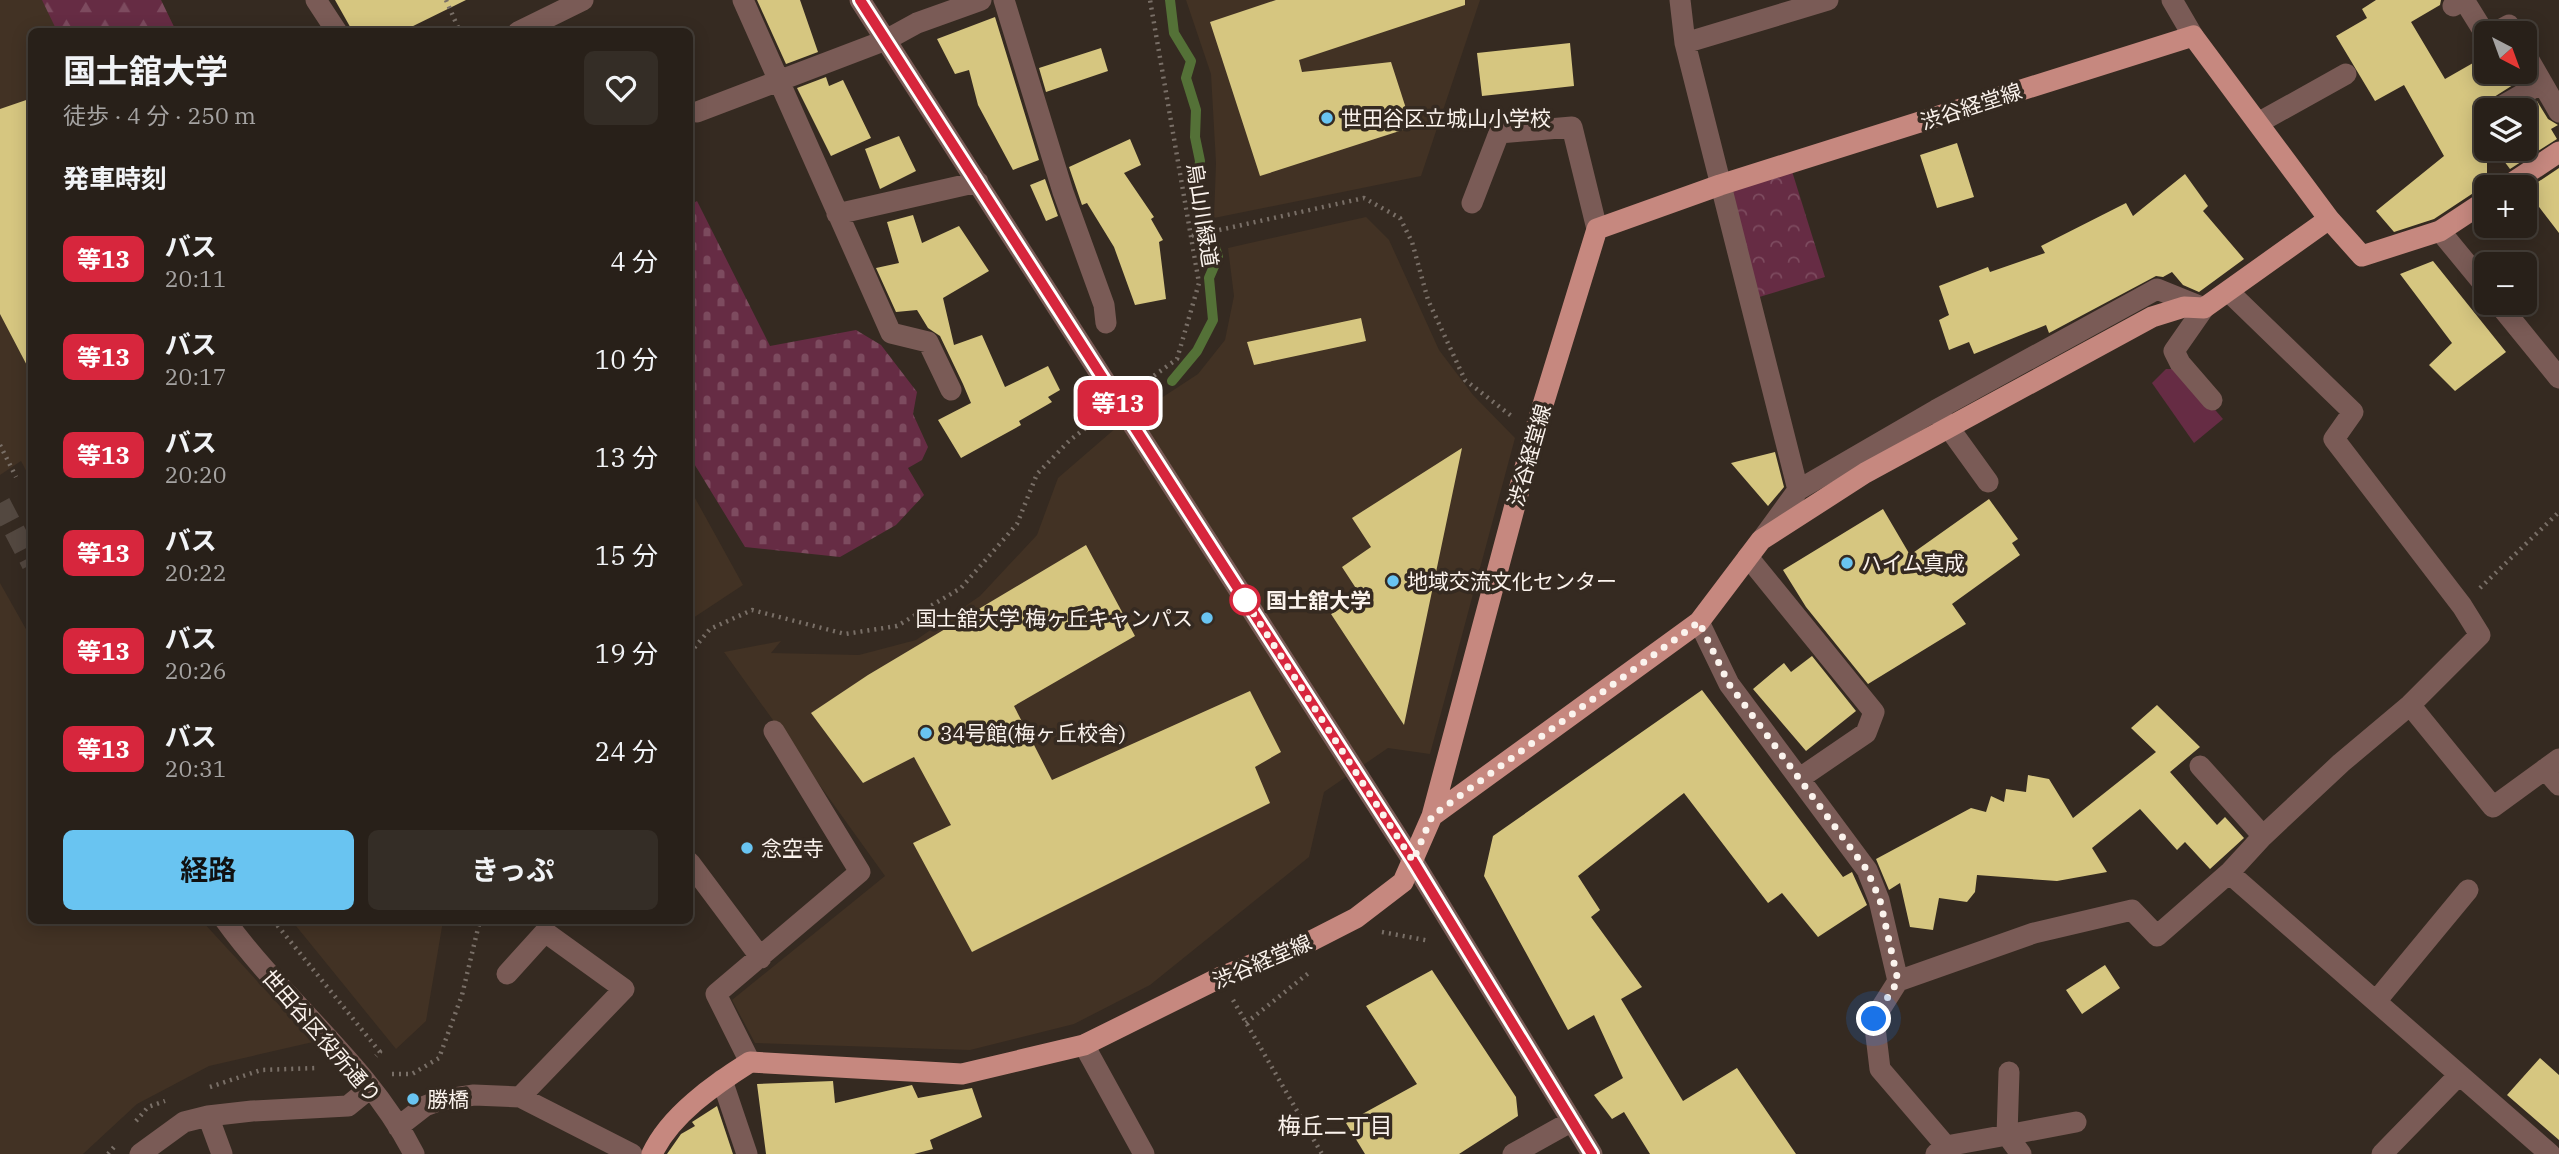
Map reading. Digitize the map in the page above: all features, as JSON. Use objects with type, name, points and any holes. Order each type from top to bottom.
[{"type":"main road","points":[[2193,36],[2329,219],[2362,256],[2440,231],[2474,209]]},
{"type":"main road","name":"渋谷経堂線","points":[[750,1062],[962,1074],[1084,1045],[1221,977],[1313,940],[1356,918],[1404,883],[1432,816],[1534,433],[1597,229],[1720,185],[2193,36]]},
{"type":"main road","points":[[2524,175],[2559,152]]},
{"type":"main road","points":[[1432,816],[1699,622],[1761,540],[1865,473],[1942,418],[2152,317],[2185,307],[2204,308],[2329,219]]},
{"type":"main road","points":[[652,1154],[661,1136],[722,1080],[750,1062]]},
{"type":"street","points":[[316,0],[334,28]]},
{"type":"street","points":[[526,28],[583,0]]},
{"type":"street","points":[[743,0],[891,333],[928,342],[951,390]]},
{"type":"street","points":[[860,0],[1413,861],[1592,1154]]},
{"type":"street","points":[[697,112],[886,40],[917,23],[981,0]]},
{"type":"street","points":[[1004,0],[1063,192],[1104,305],[1106,323]]},
{"type":"street","points":[[1680,0],[1685,43],[1798,490]]},
{"type":"street","points":[[1685,43],[1828,0]]},
{"type":"street","points":[[2172,0],[2193,36]]},
{"type":"street","points":[[2453,6],[2464,0],[2477,21]]},
{"type":"street","points":[[2258,123],[2346,74]]},
{"type":"street","points":[[2538,76],[2559,112]]},
{"type":"street","points":[[2516,98],[2542,83]]},
{"type":"street","points":[[1472,203],[1499,132],[1572,127],[1597,229]]},
{"type":"street","points":[[837,214],[978,182]]},
{"type":"street","points":[[2440,231],[2474,272]]},
{"type":"street","points":[[2076,1122],[1941,1150],[1880,1069],[1874,1019],[1898,981],[2034,933],[2132,910],[2157,936],[2229,873],[2263,835],[2341,763],[2410,705],[2480,635],[2462,606],[2334,439],[2353,412],[2229,292]]},
{"type":"street","points":[[2204,308],[2174,351],[2180,363],[2212,400]]},
{"type":"street","points":[[2508,315],[2559,378]]},
{"type":"street","points":[[1761,540],[1798,490],[1942,418],[1988,482]]},
{"type":"street","points":[[1748,557],[1874,712],[1866,733],[1800,778]]},
{"type":"street","points":[[1699,622],[1729,684],[1867,870],[1880,900],[1898,981]]},
{"type":"street","points":[[2410,705],[2493,807],[2552,764],[2559,785]]},
{"type":"street","points":[[750,1062],[716,994],[860,872],[774,731]]},
{"type":"street","points":[[2200,766],[2263,835]]},
{"type":"street","points":[[693,867],[761,958]]},
{"type":"street","points":[[2229,873],[2550,1154]]},
{"type":"street","points":[[2377,1000],[2468,890]]},
{"type":"street","name":"世田谷区役所通り","points":[[228,924],[261,968],[365,1082],[414,1154]]},
{"type":"street","points":[[507,974],[545,932],[624,989],[520,1097]]},
{"type":"street","points":[[1084,1045],[1144,1154]]},
{"type":"street","points":[[2010,1072],[2007,1135],[2021,1154]]},
{"type":"street","points":[[2382,1154],[2458,1076]]},
{"type":"street","points":[[722,1080],[747,1154]]},
{"type":"street","points":[[140,1154],[184,1122],[208,1116],[348,1106],[365,1082]]},
{"type":"street","points":[[398,1127],[425,1106],[441,1100],[474,1095],[520,1097],[632,1154]]},
{"type":"street","points":[[208,1116],[222,1154]]},
{"type":"street","points":[[1513,1154],[1572,1121]]},
{"type":"path","points":[[446,0],[458,28]]},
{"type":"path","name":"烏山川緑道","points":[[693,649],[710,629],[752,610],[845,634],[897,626],[940,601],[961,588],[1017,524],[1037,474],[1069,441],[1177,359],[1199,283],[1150,0]]},
{"type":"path","points":[[1192,236],[1364,198],[1400,218],[1412,242],[1428,300],[1465,380],[1534,433]]},
{"type":"path","points":[[0,445],[16,477]]},
{"type":"path","points":[[2462,606],[2559,512]]},
{"type":"path","points":[[276,924],[380,1052],[365,1082]]},
{"type":"path","points":[[365,1082],[412,1073],[439,1058],[462,995],[479,924]]},
{"type":"path","points":[[1377,931],[1430,941]]},
{"type":"path","points":[[1246,1023],[1321,963]]},
{"type":"path","points":[[1221,977],[1322,1154]]},
{"type":"shaded area","points":[[0,0],[161,0],[175,28],[28,28],[28,474],[21,461],[0,475]]},
{"type":"shaded area","name":"世田谷区立城山小学校","points":[[1186,0],[1480,0],[1421,176],[1214,218],[1216,163],[1211,74]]},
{"type":"shaded area","name":"国士舘大学 梅ヶ丘キャンパス","points":[[1366,217],[1389,240],[1439,350],[1473,395],[1515,438],[1430,754],[1388,748],[1324,792],[1309,857],[1150,985],[1074,1024],[970,1050],[755,1043],[732,1000],[885,876],[724,652],[781,641],[771,653],[859,655],[916,640],[980,596],[1037,535],[1058,478],[1117,427],[1198,374],[1225,340],[1234,296],[1228,248]]},
{"type":"shaded area","points":[[693,494],[743,585],[693,618]]},
{"type":"shaded area","points":[[0,583],[28,633],[28,924],[205,924],[313,1042],[209,1066],[137,1104],[83,1154],[0,1154]]},
{"type":"shaded area","points":[[294,924],[442,924],[426,1021],[396,1049]]},
{"type":"green space","points":[[42,0],[161,0],[175,28],[56,28]]},
{"type":"green space","points":[[1791,168],[1825,277],[1756,298],[1728,188]]},
{"type":"green space","points":[[697,201],[770,346],[856,330],[881,345],[917,392],[913,414],[928,447],[922,460],[908,468],[924,495],[896,525],[840,557],[745,547],[693,462],[693,203]]},
{"type":"green space","points":[[2166,369],[2180,369],[2223,419],[2194,443],[2152,383]]},
{"type":"building","points":[[335,0],[466,0],[409,28],[351,28]]},
{"type":"building","points":[[757,0],[800,0],[818,52],[786,64]]},
{"type":"building","points":[[1276,0],[1465,0],[1465,5],[1299,60],[1302,72],[1391,62],[1412,127],[1260,176],[1210,22]]},
{"type":"building","points":[[2376,0],[2441,0],[2440,5],[2411,22],[2445,79],[2474,62],[2474,84],[2515,84],[2492,98],[2474,98],[2474,161],[2487,161],[2487,175],[2474,175],[2474,193],[2434,219],[2394,232],[2376,211],[2444,156],[2404,85],[2375,101],[2336,36],[2367,18],[2362,9]]},
{"type":"building","points":[[995,17],[1039,160],[1013,170],[978,105],[969,70],[955,74],[937,39]]},
{"type":"building","points":[[1570,43],[1574,86],[1482,96],[1477,53]]},
{"type":"building","points":[[1101,48],[1108,71],[1046,92],[1039,68]]},
{"type":"building","points":[[826,77],[829,86],[843,80],[871,138],[831,156],[797,88]]},
{"type":"building","points":[[28,99],[28,367],[0,314],[0,109]]},
{"type":"building","points":[[2537,101],[2548,119],[2558,125],[2551,129],[2557,139],[2537,152]]},
{"type":"building","points":[[899,136],[916,171],[880,189],[865,149]]},
{"type":"building","points":[[1130,139],[1141,165],[1124,173],[1154,217],[1151,219],[1163,240],[1159,242],[1166,299],[1135,305],[1114,247],[1087,203],[1082,205],[1069,167]]},
{"type":"building","points":[[1957,143],[1974,197],[1937,208],[1920,155]]},
{"type":"building","points":[[2504,161],[2523,161],[2510,169]]},
{"type":"building","points":[[2559,168],[2559,233],[2537,204],[2537,183]]},
{"type":"building","points":[[2185,174],[2208,206],[2203,211],[2244,259],[2199,292],[2183,285],[2172,272],[2163,277],[2156,276],[2049,333],[2046,325],[1974,354],[1969,342],[1949,350],[1939,320],[1949,315],[1939,286],[1988,267],[1990,272],[2045,253],[2041,246],[2126,203],[2133,216]]},
{"type":"building","points":[[1045,179],[1058,216],[1046,221],[1030,185]]},
{"type":"building","points":[[913,215],[922,243],[959,226],[989,271],[943,298],[954,345],[982,335],[1005,387],[1048,366],[1060,390],[1048,397],[1052,402],[1019,421],[1021,425],[961,458],[938,420],[971,403],[963,384],[940,336],[928,328],[917,310],[896,312],[876,268],[899,263],[887,222]]},
{"type":"building","points":[[2433,261],[2506,352],[2455,391],[2429,365],[2452,343],[2400,274]]},
{"type":"building","points":[[1361,318],[1366,341],[1254,365],[1247,342]]},
{"type":"building","name":"地域交流文化センター","points":[[1462,448],[1404,725],[1331,614],[1361,596],[1342,567],[1371,547],[1352,518]]},
{"type":"building","points":[[1775,452],[1784,487],[1768,506],[1731,463]]},
{"type":"building","points":[[1989,499],[2018,539],[2012,543],[2020,555],[1952,604],[1966,624],[1868,684],[1806,607],[1783,570],[1883,509],[1910,555]]},
{"type":"building","name":"34号館(梅ヶ丘校舎)","points":[[1086,545],[1135,636],[1014,706],[1052,780],[1250,691],[1281,752],[1255,767],[1270,803],[972,952],[913,843],[951,825],[914,757],[863,783],[811,713],[868,675]]},
{"type":"building","points":[[1812,656],[1856,711],[1806,751],[1753,689],[1784,663],[1791,672]]},
{"type":"building","points":[[1702,690],[1843,877],[1852,872],[1867,905],[1818,937],[1782,893],[1768,903],[1684,793],[1578,876],[1600,910],[1591,917],[1642,987],[1621,999],[1683,1101],[1737,1068],[1796,1154],[1650,1154],[1624,1112],[1612,1119],[1594,1095],[1623,1078],[1594,1015],[1568,1030],[1484,876],[1493,836]]},
{"type":"building","points":[[2157,705],[2200,747],[2170,772],[2217,825],[2225,817],[2244,838],[2210,869],[2185,842],[2177,850],[2140,809],[2092,848],[2107,872],[2057,881],[1977,875],[1975,892],[1967,902],[1939,898],[1933,930],[1910,927],[1900,883],[1889,890],[1876,859],[1971,808],[1986,812],[1991,796],[2004,802],[2006,789],[2026,792],[2028,775],[2049,779],[2073,818],[2156,752],[2131,728]]},
{"type":"building","points":[[2105,965],[2120,988],[2082,1014],[2066,990]]},
{"type":"building","points":[[1432,970],[1516,1097],[1518,1116],[1459,1154],[1365,1154],[1346,1123],[1417,1084],[1366,1006]]},
{"type":"building","points":[[2540,1058],[2559,1075],[2559,1140],[2507,1095]]},
{"type":"building","points":[[833,1081],[835,1103],[912,1085],[918,1098],[972,1088],[982,1117],[930,1140],[933,1149],[914,1154],[766,1154],[757,1084]]},
{"type":"building","points":[[717,1106],[733,1154],[667,1154],[681,1134],[695,1126],[692,1122]]},
{"type":"waterway","points":[[1170,0],[1174,33],[1191,61],[1186,78],[1196,110],[1195,137],[1200,161],[1197,186],[1218,257],[1209,278],[1213,320],[1197,351],[1172,381]]},
{"type":"tunnel","points":[[0,503],[28,556]]},
{"type":"bus line","name":"等13","points":[[860,0],[1413,861],[1592,1154]]},
{"type":"place","name":"世田谷区立城山小学校","points":[[1327,118]]},
{"type":"place","name":"ハイム真成","points":[[1847,563]]},
{"type":"place","name":"地域交流文化センター","points":[[1393,581]]},
{"type":"place","name":"国士舘大学","points":[[1245,600]]},
{"type":"place","name":"国士舘大学 梅ヶ丘キャンパス","points":[[1207,618]]},
{"type":"place","name":"34号館(梅ヶ丘校舎)","points":[[926,733]]},
{"type":"place","name":"念空寺","points":[[747,848]]},
{"type":"place","name":"勝橋","points":[[413,1099]]},
{"type":"district","name":"梅丘二丁目","points":[[1335,1125]]},
{"type":"route","points":[[1245,600],[1239,591],[1413,861],[1432,816],[1699,622],[1729,684],[1867,870],[1880,900],[1898,981],[1874,1019]]}]
